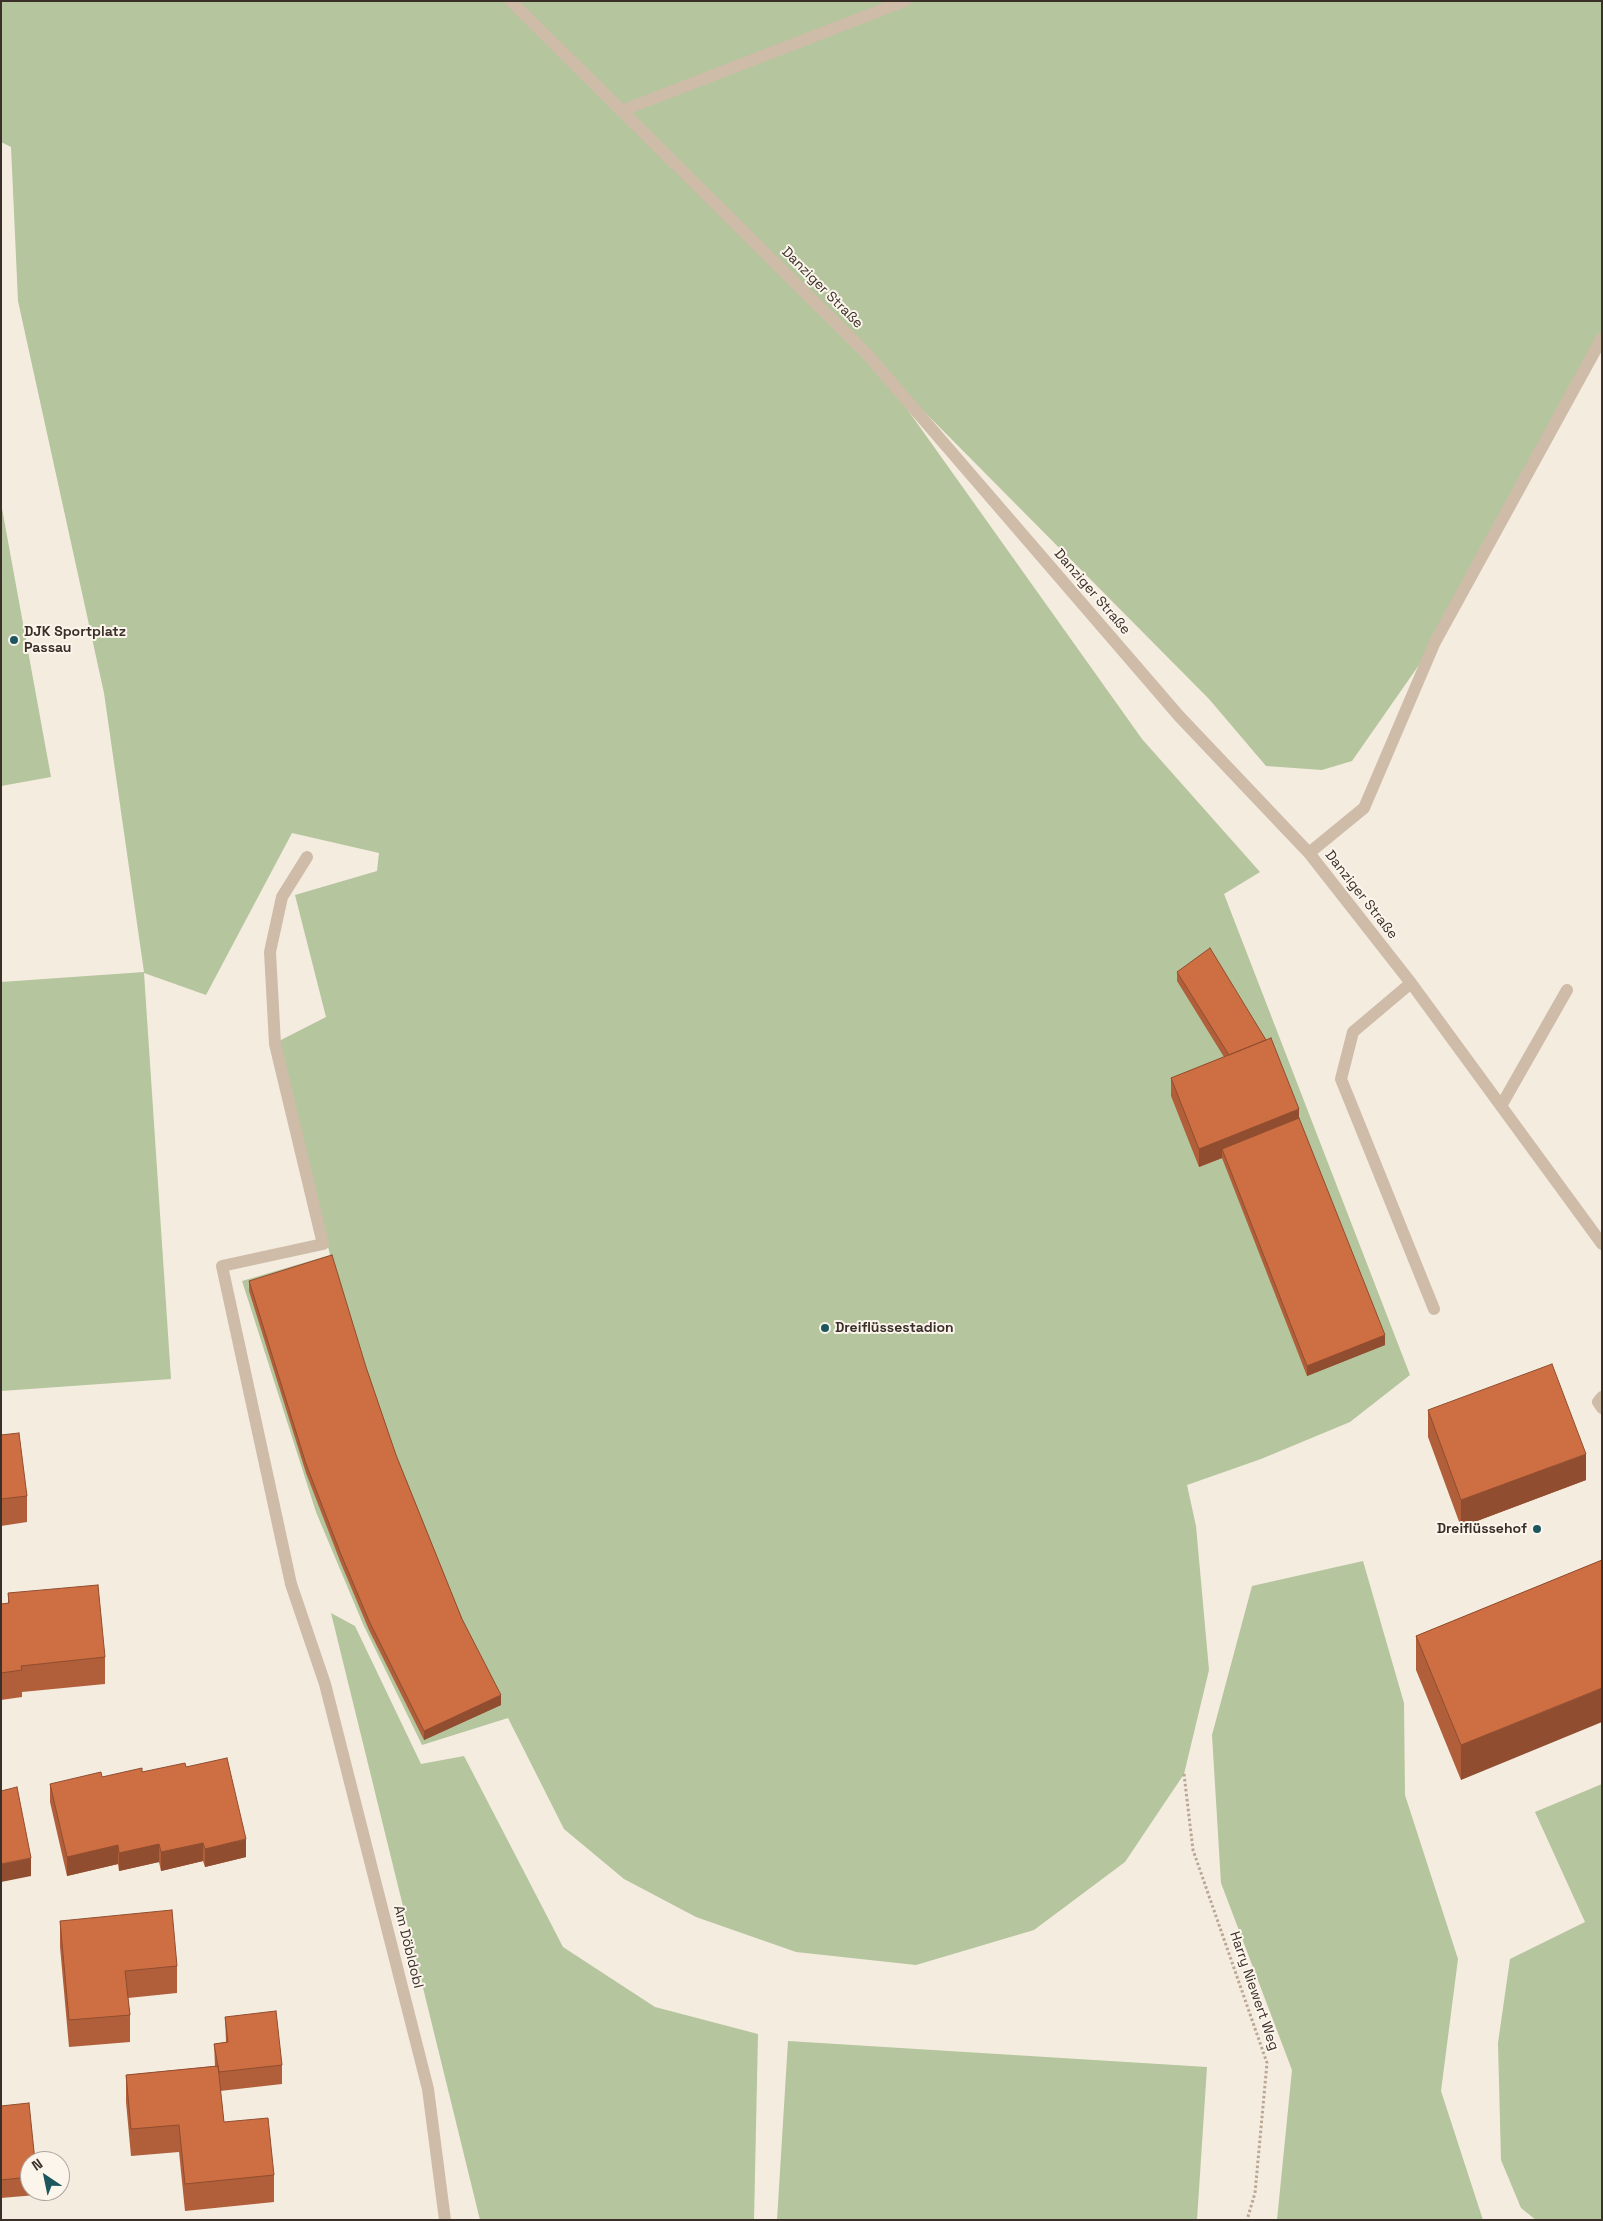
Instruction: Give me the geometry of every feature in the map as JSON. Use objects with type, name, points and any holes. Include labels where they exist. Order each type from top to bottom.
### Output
[{"type":"street","name":"Danziger Straße","points":[[511,1],[867,354],[1180,716],[1308,854],[1411,983],[1602,1244]]},
{"type":"street","points":[[621,111],[904,1]]},
{"type":"street","points":[[1308,854],[1364,808],[1435,642],[1602,338]]},
{"type":"street","name":"Am Döbldobl","points":[[307,856],[282,897],[270,952],[275,1044],[323,1244],[222,1266],[291,1584],[325,1684],[428,2089],[445,2220]]},
{"type":"street","points":[[1411,983],[1353,1032],[1342,1079],[1434,1309]]},
{"type":"street","points":[[1501,1106],[1567,990]]},
{"type":"street","points":[[1602,1397],[1598,1402],[1602,1408]]},
{"type":"path","name":"Harry Niewert Weg","points":[[1184,1774],[1193,1850],[1267,2062],[1255,2193],[1247,2220]]},
{"type":"green space","points":[[1,1],[1602,1],[1602,338],[1435,642],[1352,761],[1322,770],[1266,766],[1209,699],[870,357],[1142,739],[1260,872],[1224,894],[1410,1375],[1350,1422],[1261,1459],[1187,1485],[1196,1526],[1209,1670],[1184,1774],[1125,1862],[1034,1930],[916,1965],[796,1952],[696,1917],[624,1879],[564,1829],[508,1718],[422,1745],[363,1624],[316,1512],[242,1281],[330,1255],[279,1041],[326,1017],[295,895],[377,871],[379,853],[292,833],[206,995],[144,973],[171,1379],[1,1391],[1,982],[144,972],[104,693],[18,301],[11,147],[1,142]]},
{"type":"green space","name":"DJK Sportplatz Passau","points":[[1,503],[51,777],[1,786]]},
{"type":"green space","points":[[1363,1561],[1404,1703],[1405,1795],[1458,1959],[1441,2091],[1483,2220],[1277,2220],[1292,2070],[1221,1883],[1212,1735],[1252,1586]]},
{"type":"green space","points":[[331,1613],[355,1626],[421,1764],[464,1756],[563,1947],[655,2007],[758,2034],[754,2220],[480,2220]]},
{"type":"green space","points":[[1602,1784],[1602,2220],[1536,2220],[1521,2208],[1501,2160],[1498,2043],[1510,1959],[1585,1922],[1535,1812]]},
{"type":"green space","points":[[788,2041],[1207,2067],[1197,2220],[777,2220]]},
{"type":"building","points":[[1210,948],[1266,1040],[1229,1055],[1177,972]]},
{"type":"building","points":[[1271,1038],[1299,1109],[1199,1149],[1171,1078]]},
{"type":"building","points":[[1299,1118],[1385,1335],[1307,1366],[1222,1149]]},
{"type":"building","points":[[332,1255],[366,1367],[396,1455],[462,1619],[501,1695],[424,1731],[369,1621],[340,1552],[306,1464],[249,1281]]},
{"type":"building","points":[[1552,1364],[1586,1454],[1461,1500],[1428,1410]]},
{"type":"building","points":[[19,1433],[27,1496],[1,1499],[1,1435]]},
{"type":"building","points":[[1602,1560],[1602,1688],[1461,1745],[1416,1636]]},
{"type":"building","points":[[98,1585],[105,1657],[21,1666],[22,1670],[1,1673],[1,1604],[9,1603],[8,1593]]},
{"type":"building","points":[[227,1758],[246,1839],[205,1849],[203,1843],[161,1852],[159,1844],[119,1853],[118,1845],[67,1857],[50,1784],[101,1772],[102,1777],[142,1768],[142,1772],[185,1763],[186,1767]]},
{"type":"building","points":[[17,1787],[31,1858],[1,1864],[1,1791]]},
{"type":"building","points":[[172,1910],[177,1966],[125,1971],[130,2015],[69,2020],[60,1921]]},
{"type":"building","points":[[276,2011],[282,2065],[219,2072],[214,2044],[228,2042],[225,2017]]},
{"type":"building","points":[[218,2066],[224,2122],[268,2118],[274,2175],[185,2184],[179,2125],[131,2129],[126,2075]]},
{"type":"building","points":[[29,2103],[34,2151],[20,2151],[20,2178],[1,2180],[1,2106]]},
{"type":"place","name":"DJK Sportplatz Passau","points":[[14,640]]},
{"type":"place","name":"Dreiflüssestadion","points":[[825,1328]]},
{"type":"place","name":"Dreiflüssehof","points":[[1537,1529]]}]
